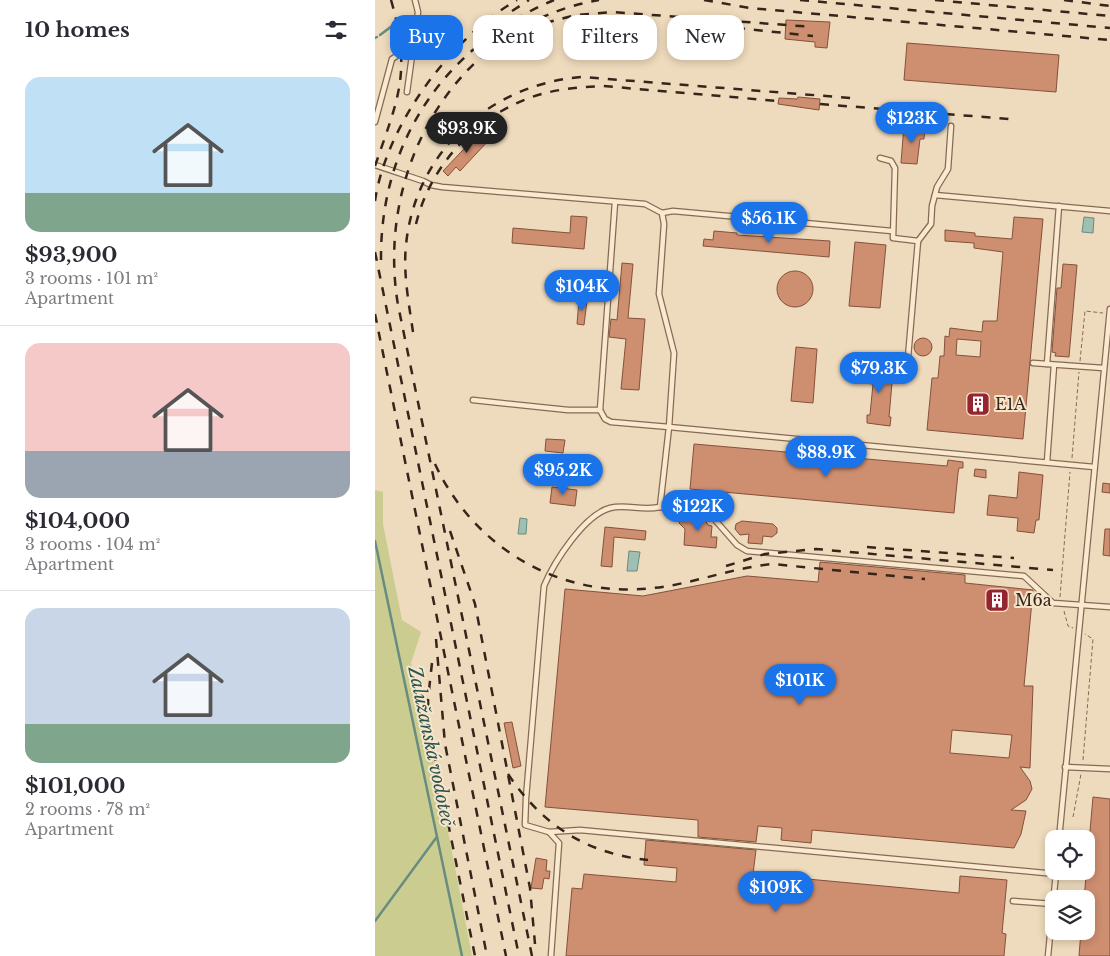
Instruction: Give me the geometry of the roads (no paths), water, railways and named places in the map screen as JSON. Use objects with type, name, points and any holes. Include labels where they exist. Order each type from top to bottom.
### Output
[{"type":"lane","points":[[415,0],[418,15]]},
{"type":"lane","points":[[375,122],[392,60]]},
{"type":"lane","points":[[407,92],[412,60]]},
{"type":"lane","points":[[907,369],[918,241],[931,224],[935,194],[948,169],[951,126]]},
{"type":"lane","points":[[880,158],[891,161],[895,168],[893,238],[918,241]]},
{"type":"lane","points":[[375,165],[423,180],[431,185],[645,204],[662,213],[673,211],[892,231]]},
{"type":"lane","points":[[935,194],[1110,211]]},
{"type":"lane","points":[[615,202],[600,410],[605,419],[611,422],[1094,467]]},
{"type":"lane","points":[[1047,364],[1059,206]]},
{"type":"lane","points":[[660,507],[669,427],[674,353],[659,294],[664,224],[662,213]]},
{"type":"lane","points":[[1060,830],[1109,312]]},
{"type":"lane","points":[[1033,363],[1103,368]]},
{"type":"lane","points":[[1047,462],[1054,365]]},
{"type":"lane","points":[[473,400],[567,410],[600,410]]},
{"type":"lane","points":[[1045,871],[580,830],[549,832],[525,825],[525,798],[544,586],[549,574],[580,530],[599,513],[610,508],[625,506],[652,509],[660,507],[708,512],[737,545],[747,551],[1024,576],[1053,603],[1110,607]]},
{"type":"lane","points":[[1065,767],[1110,769]]},
{"type":"lane","points":[[549,832],[559,843],[551,956]]},
{"type":"lane","points":[[1013,901],[1045,903]]},
{"type":"lane","points":[[1048,956],[1050,940]]},
{"type":"waterway","name":"Zalužanská vodoteč","points":[[380,35],[390,28]]},
{"type":"waterway","name":"Zalužanská vodoteč","points":[[375,541],[462,956]]},
{"type":"waterway","points":[[375,921],[436,838]]},
{"type":"railway","points":[[375,166],[396,103],[401,66],[401,47],[391,0]]},
{"type":"railway","points":[[375,201],[382,172],[393,143],[407,114],[425,86],[446,60],[469,37],[492,16],[517,0]]},
{"type":"railway","points":[[512,11],[529,0]]},
{"type":"railway","points":[[381,260],[384,217],[392,176],[407,138],[426,103],[451,71],[481,43],[515,19],[554,0]]},
{"type":"railway","points":[[532,956],[398,305],[394,254],[400,203],[414,155],[436,110],[466,71],[504,39],[548,15],[599,0]]},
{"type":"railway","points":[[704,0],[750,8],[1110,40]]},
{"type":"railway","points":[[800,0],[1110,28]]},
{"type":"railway","points":[[935,0],[1110,16]]},
{"type":"railway","points":[[1064,0],[1110,6]]},
{"type":"railway","points":[[553,21],[576,15],[613,12],[813,27]]},
{"type":"railway","points":[[744,29],[813,36]]},
{"type":"railway","points":[[413,332],[408,300],[405,256],[412,211],[424,180],[441,153],[463,129],[488,109],[517,93],[548,82],[582,77],[851,98]]},
{"type":"railway","points":[[416,224],[432,182],[458,146],[492,117],[532,97],[567,89],[603,86],[778,101]]},
{"type":"railway","points":[[820,104],[1009,119]]},
{"type":"railway","points":[[375,252],[519,956]]},
{"type":"railway","points":[[375,314],[506,956]]},
{"type":"railway","points":[[435,464],[452,494],[472,520],[497,543],[524,562],[553,576],[585,585],[619,589],[653,588],[772,564],[925,579]]},
{"type":"railway","points":[[450,531],[475,604],[530,888],[535,944]]},
{"type":"railway","points":[[867,547],[1014,558]]},
{"type":"railway","points":[[726,566],[765,554],[816,549],[1053,570]]},
{"type":"railway","points":[[436,639],[445,744],[487,956]]},
{"type":"railway","points":[[432,663],[428,699],[429,729],[475,956]]},
{"type":"railway","points":[[508,774],[536,808],[568,834],[586,844],[605,851],[626,857],[648,860]]},
{"type":"place","name":"E1A","points":[[978,404]]},
{"type":"place","name":"M6a","points":[[997,600]]}]
